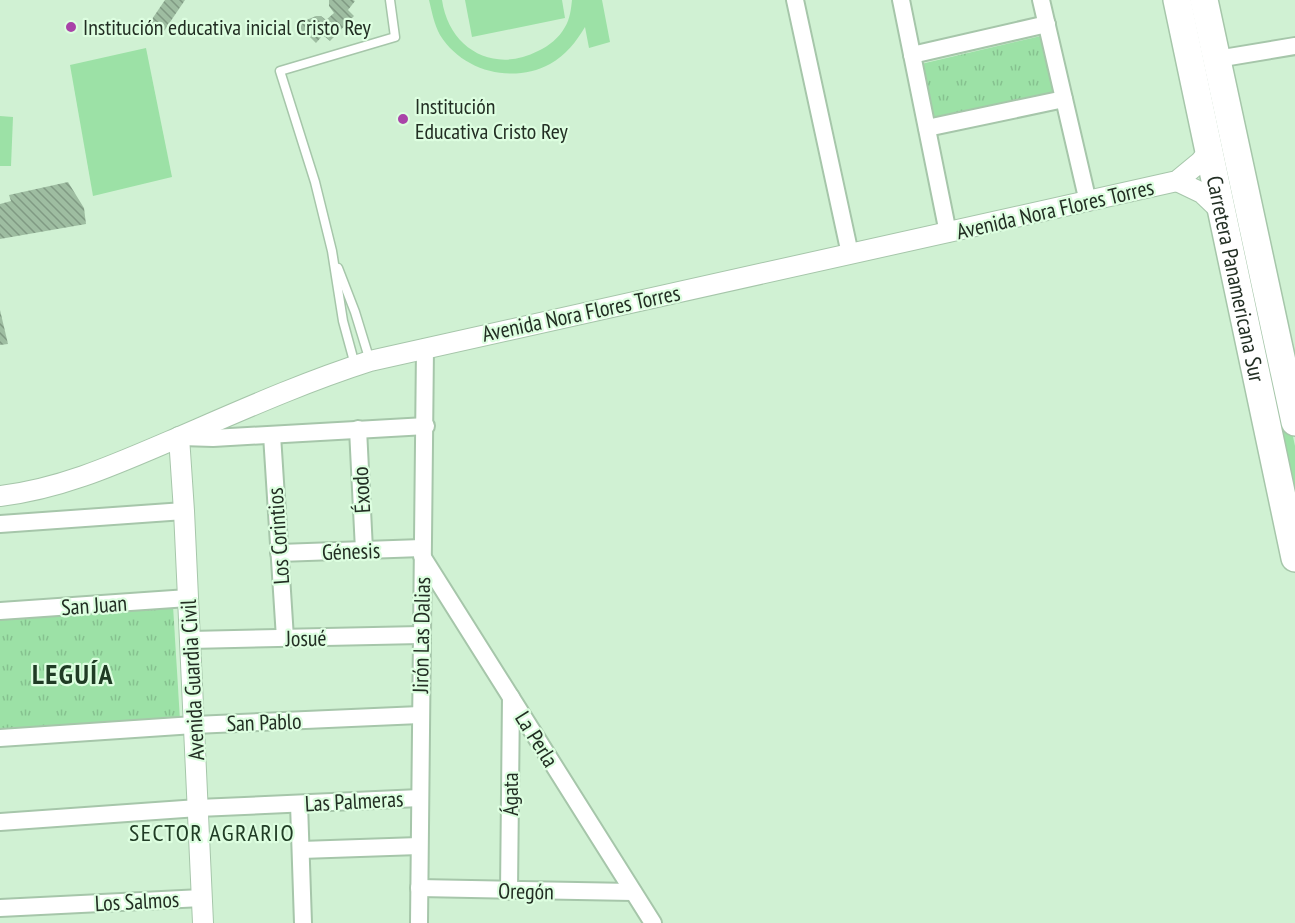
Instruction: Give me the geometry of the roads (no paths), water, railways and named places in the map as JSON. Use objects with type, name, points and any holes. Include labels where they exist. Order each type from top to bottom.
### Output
[{"type":"highway","name":"Carretera Panamericana Sur","points":[[1177,0],[1295,558]]},
{"type":"highway","name":"Carretera Panamericana Sur","points":[[1204,0],[1295,422]]},
{"type":"highway","points":[[1234,267],[1260,262]]},
{"type":"street","points":[[795,0],[850,254]]},
{"type":"street","points":[[901,0],[948,233]]},
{"type":"street","points":[[1041,0],[1088,202]]},
{"type":"street","points":[[912,55],[1047,24]]},
{"type":"street","points":[[1217,59],[1295,46]]},
{"type":"street","points":[[927,128],[1064,99]]},
{"type":"street","name":"Avenida Nora Flores Torres","points":[[0,496],[62,484],[103,470],[317,380],[362,364],[425,348],[1177,181],[1200,162],[1209,151]]},
{"type":"street","name":"Avenida Nora Flores Torres","points":[[1177,181],[1202,193],[1222,213]]},
{"type":"street","name":"Jirón Las Dalias","points":[[419,923],[422,552],[426,426],[425,348]]},
{"type":"street","points":[[179,437],[213,438],[426,426]]},
{"type":"street","name":"Éxodo","points":[[358,429],[364,550]]},
{"type":"street","name":"Los Corintios","points":[[272,435],[285,638]]},
{"type":"street","name":"Avenida Guardia Civil","points":[[179,437],[203,923]]},
{"type":"street","points":[[0,524],[184,511]]},
{"type":"street","name":"Génesis","points":[[279,553],[364,550],[422,552]]},
{"type":"street","name":"La Perla","points":[[422,552],[653,923]]},
{"type":"street","name":"San Juan","points":[[0,611],[188,598]]},
{"type":"street","name":"Josué","points":[[190,640],[421,635]]},
{"type":"street","name":"Ágata","points":[[509,891],[511,697]]},
{"type":"street","name":"San Pablo","points":[[0,738],[194,725],[420,715]]},
{"type":"street","name":"Las Palmeras","points":[[0,822],[198,808],[420,798]]},
{"type":"street","points":[[299,804],[303,923]]},
{"type":"street","points":[[301,850],[419,846]]},
{"type":"street","name":"Oregón","points":[[419,888],[633,892]]},
{"type":"street","name":"Los Salmos","points":[[0,908],[202,898]]},
{"type":"lane","points":[[362,364],[343,321],[332,251],[315,182],[280,71],[395,37],[390,0]]},
{"type":"lane","points":[[332,251],[355,312],[362,364]]},
{"type":"place","name":"Institución educativa inicial Cristo Rey","points":[[71,27]]},
{"type":"place","name":"Institución Educativa Cristo Rey","points":[[403,119]]},
{"type":"district","name":"LEGUÍA","points":[[73,674]]},
{"type":"district","name":"SECTOR AGRARIO","points":[[212,833]]}]
